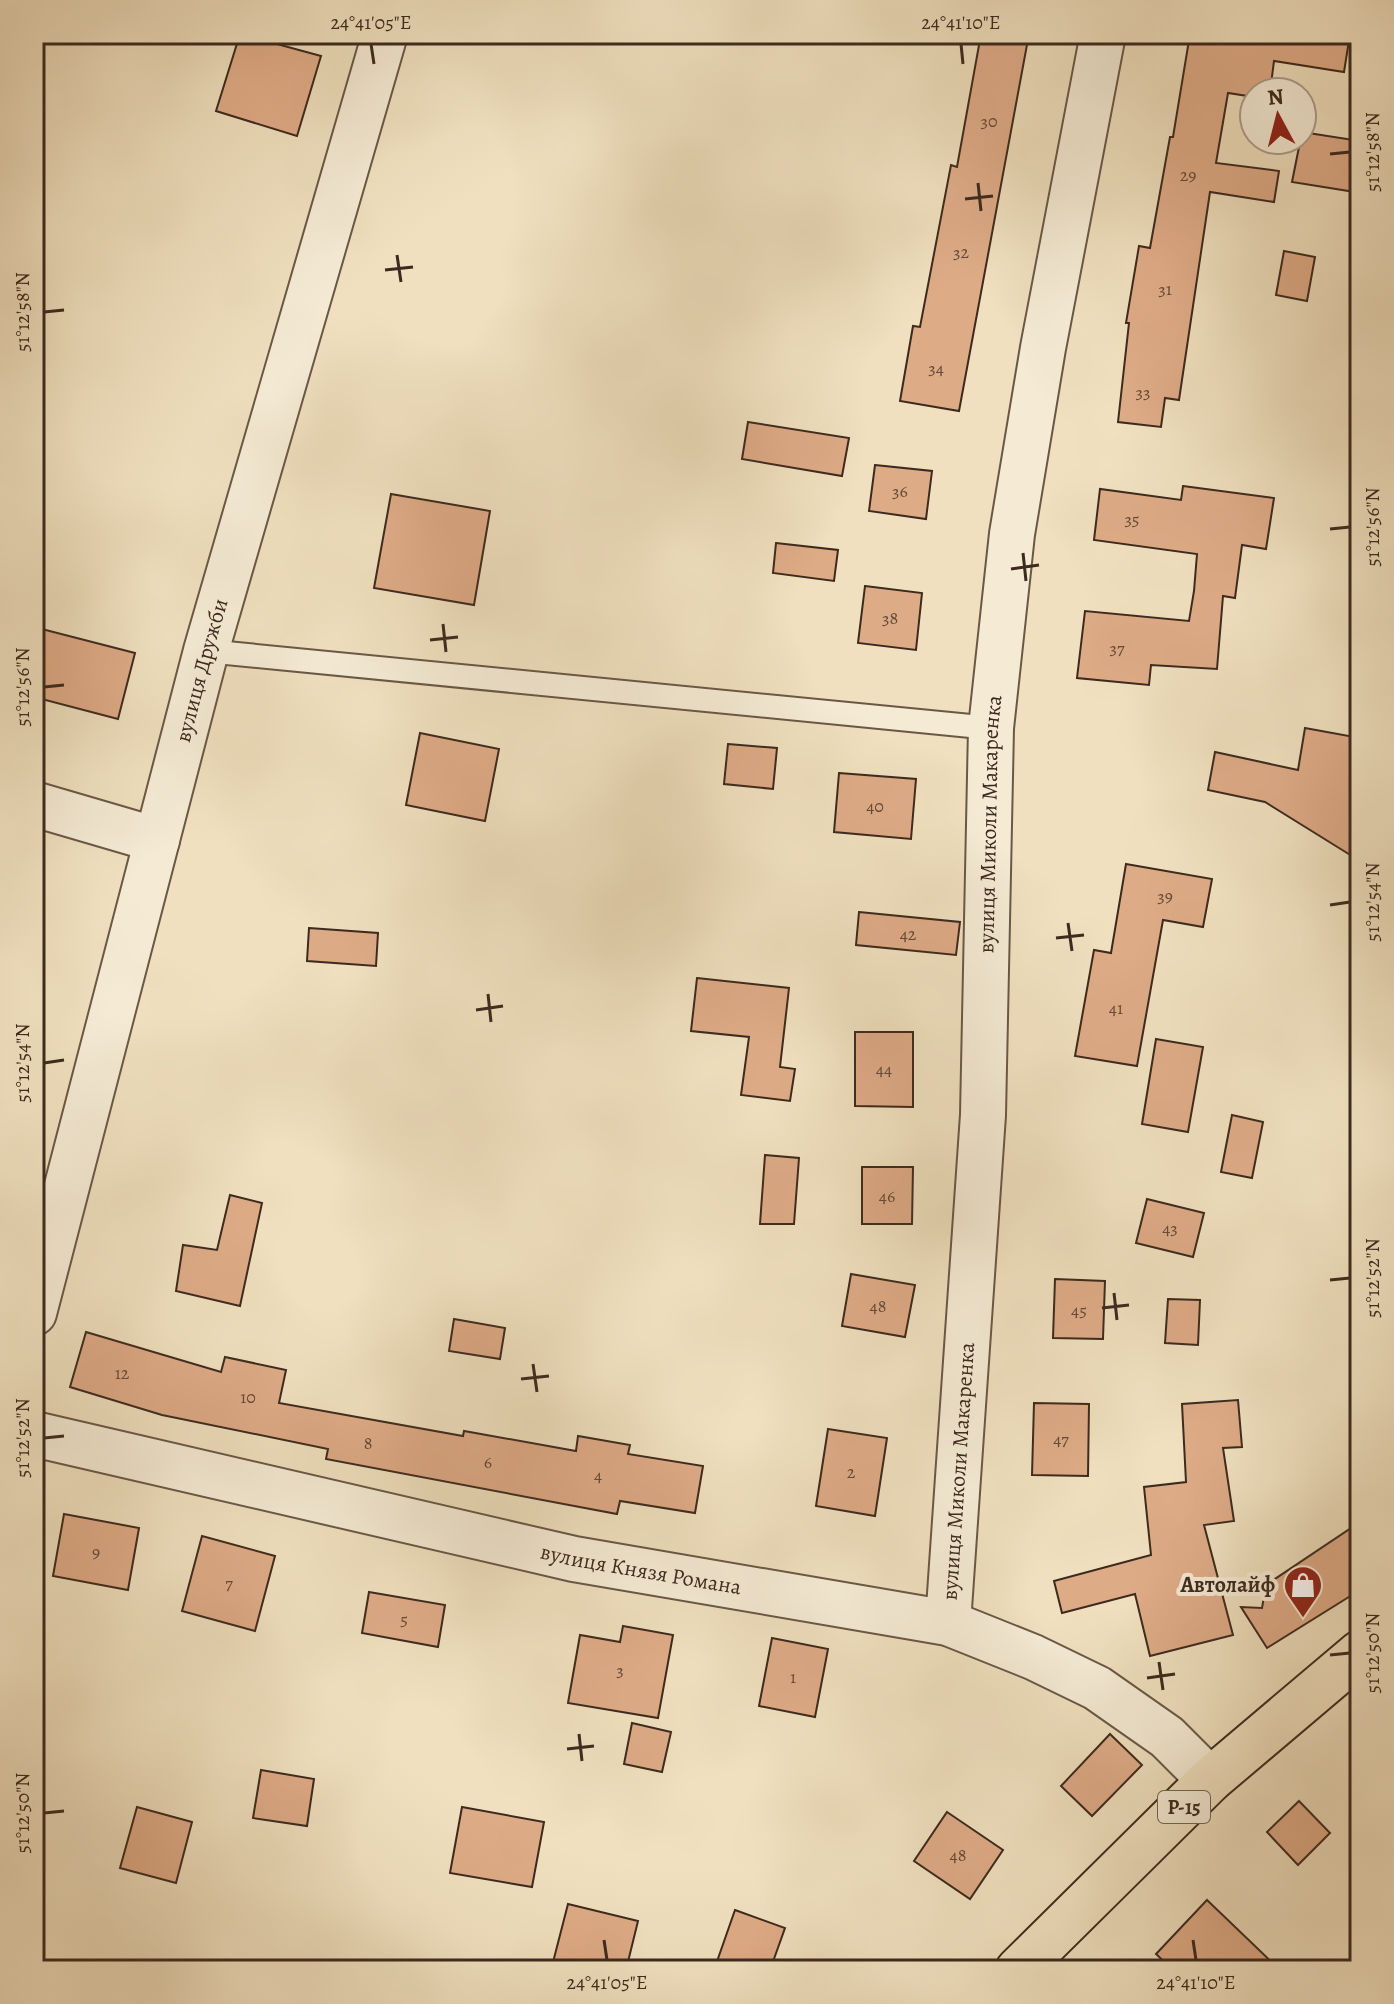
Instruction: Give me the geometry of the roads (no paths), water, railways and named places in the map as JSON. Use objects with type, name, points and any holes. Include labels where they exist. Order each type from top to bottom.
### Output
[{"type":"main road","name":"Р-15","points":[[1018,1970],[1210,1780],[1360,1653]]},
{"type":"street","name":"вулиця Дружби","points":[[34,1313],[206,651],[385,34]]},
{"type":"street","name":"вулиця Миколи Макаренка","points":[[948,1623],[983,1115],[991,728],[1017,503],[1103,34]]},
{"type":"street","points":[[34,804],[157,840]]},
{"type":"street","name":"вулиця Князя Романа","points":[[34,1434],[574,1559],[948,1623],[1033,1657],[1097,1688],[1167,1737],[1210,1780]]},
{"type":"lane","points":[[206,651],[991,728]]},
{"type":"place","name":"Автолайф","points":[[1303,1619]]}]
